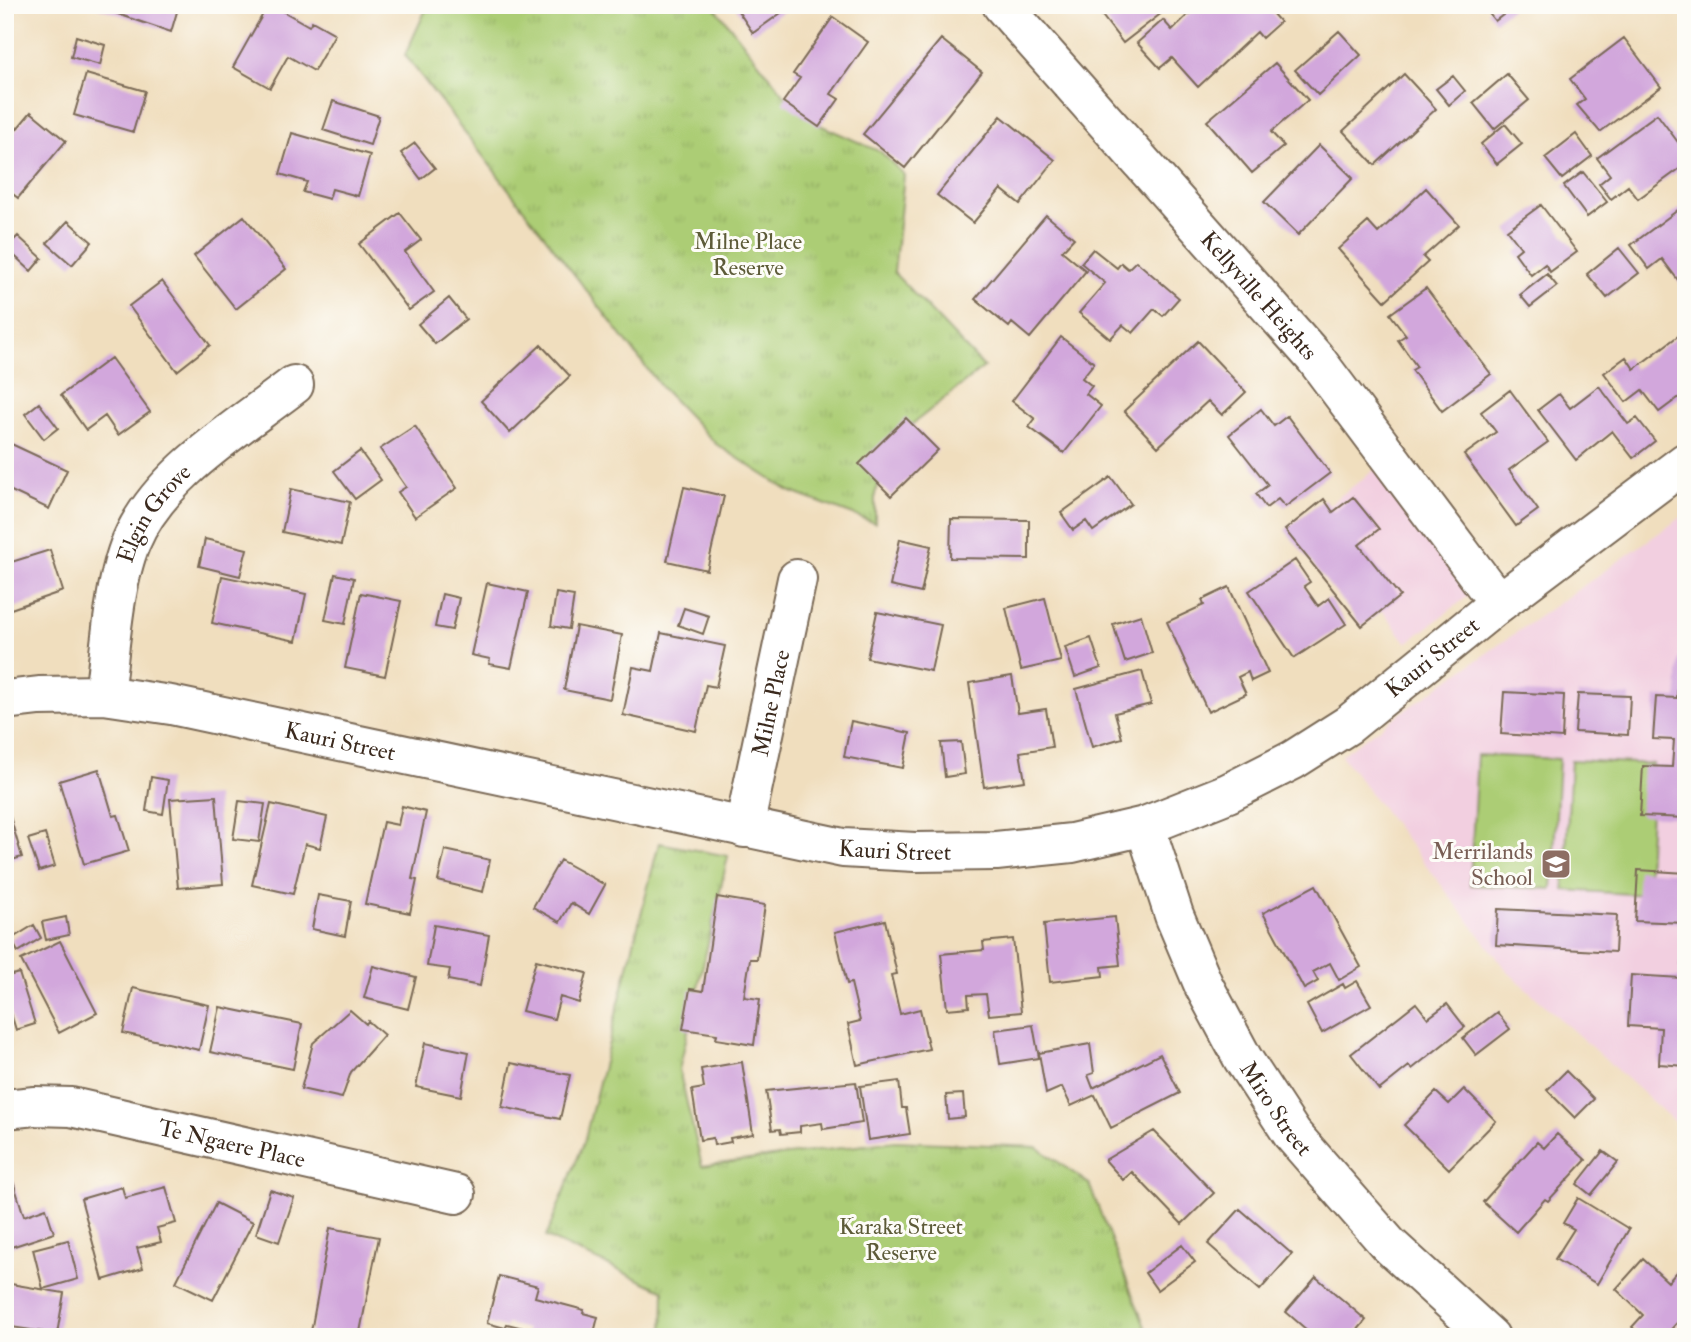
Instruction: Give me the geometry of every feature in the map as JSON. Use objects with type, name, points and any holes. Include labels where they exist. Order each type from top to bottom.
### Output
[{"type":"street","name":"Kellyville Heights","points":[[1002,5],[1315,358],[1500,602]]},
{"type":"street","name":"Elgin Grove","points":[[104,695],[118,592],[130,545],[146,511],[176,477],[294,385]]},
{"type":"street","name":"Kauri Street","points":[[5,700],[39,696],[104,695],[171,705],[843,848],[915,852],[996,851],[1072,843],[1145,826],[1228,793],[1293,760],[1348,725],[1500,602],[1686,462]]},
{"type":"street","name":"Milne Place","points":[[744,828],[797,579]]},
{"type":"street","name":"Miro Street","points":[[1145,826],[1174,915],[1204,986],[1243,1059],[1292,1134],[1388,1245],[1490,1337]]},
{"type":"street","name":"Te Ngaere Place","points":[[5,1109],[71,1107],[456,1194]]},
{"type":"shaded area","points":[[1393,456],[1488,581],[1407,643],[1311,518]]},
{"type":"shaded area","name":"Merrilands School","points":[[1686,514],[1686,1132],[1509,973],[1341,755]]},
{"type":"green space","name":"Milne Place Reserve","points":[[428,5],[713,5],[795,108],[822,126],[881,152],[904,175],[894,273],[984,367],[895,438],[875,494],[875,523],[789,491],[716,444],[662,388],[405,55]]},
{"type":"green space","points":[[1477,755],[1559,759],[1552,889],[1470,885]]},
{"type":"green space","points":[[1571,760],[1653,764],[1647,895],[1564,890]]},
{"type":"green space","name":"Karaka Street Reserve","points":[[659,843],[728,856],[679,1070],[702,1166],[895,1141],[1037,1147],[1089,1184],[1149,1337],[663,1337],[664,1291],[546,1237],[584,1142]]},
{"type":"building","points":[[91,5],[179,5],[171,32]]},
{"type":"building","points":[[268,5],[309,26],[312,21],[335,34],[314,71],[288,56],[270,88],[233,67]]},
{"type":"building","points":[[734,5],[792,5],[753,33]]},
{"type":"building","points":[[1094,5],[1172,5],[1123,43]]},
{"type":"building","points":[[1198,5],[1265,5],[1280,22],[1262,38],[1257,32],[1198,87],[1172,58],[1160,68],[1137,43],[1163,20],[1172,30]]},
{"type":"building","points":[[1495,5],[1516,5],[1495,21],[1487,11]]},
{"type":"building","points":[[833,17],[868,42],[831,94],[839,99],[819,127],[783,102],[800,78],[793,74]]},
{"type":"building","points":[[1339,31],[1361,55],[1318,95],[1295,70]]},
{"type":"building","points":[[76,36],[105,45],[100,65],[71,57]]},
{"type":"building","points":[[1624,38],[1661,87],[1600,132],[1577,105],[1585,99],[1570,79]]},
{"type":"building","points":[[941,39],[982,72],[905,168],[863,134]]},
{"type":"building","points":[[1275,63],[1308,100],[1271,132],[1284,146],[1252,173],[1207,121]]},
{"type":"building","points":[[86,74],[145,91],[133,132],[74,115]]},
{"type":"building","points":[[1404,74],[1436,109],[1375,165],[1343,131]]},
{"type":"building","points":[[1507,74],[1529,100],[1494,129],[1473,103]]},
{"type":"building","points":[[1453,76],[1465,91],[1449,105],[1436,89]]},
{"type":"building","points":[[333,101],[379,116],[370,145],[323,130]]},
{"type":"building","points":[[31,112],[66,141],[18,198],[5,188],[5,143]]},
{"type":"building","points":[[1657,114],[1686,153],[1686,164],[1638,199],[1628,186],[1611,199],[1599,184],[1610,175],[1597,158]]},
{"type":"building","points":[[1001,116],[1055,160],[1020,204],[1001,189],[973,223],[937,195]]},
{"type":"building","points":[[1505,124],[1522,144],[1497,164],[1481,144]]},
{"type":"building","points":[[292,133],[370,155],[358,196],[332,189],[329,199],[303,192],[307,182],[280,174]]},
{"type":"building","points":[[1576,134],[1592,156],[1562,179],[1545,158]]},
{"type":"building","points":[[415,143],[435,168],[421,179],[401,153]]},
{"type":"building","points":[[1319,145],[1353,178],[1298,235],[1264,202]]},
{"type":"building","points":[[1583,172],[1607,202],[1587,217],[1564,186]]},
{"type":"building","points":[[1426,188],[1459,225],[1423,257],[1428,262],[1385,301],[1338,249],[1368,222],[1378,233]]},
{"type":"building","points":[[1686,204],[1684,288],[1662,259],[1649,269],[1631,245]]},
{"type":"building","points":[[1541,205],[1577,252],[1550,272],[1545,264],[1531,275],[1515,253],[1521,248],[1507,230]]},
{"type":"building","points":[[400,213],[421,240],[405,252],[434,292],[409,310],[359,244]]},
{"type":"building","points":[[1046,215],[1074,238],[1062,251],[1086,271],[1030,338],[1012,323],[1009,327],[975,299]]},
{"type":"building","points":[[244,216],[286,269],[236,309],[194,256]]},
{"type":"building","points":[[68,221],[92,242],[72,265],[47,243]]},
{"type":"building","points":[[18,236],[42,258],[31,271],[6,248]]},
{"type":"building","points":[[1619,248],[1639,273],[1607,298],[1587,274]]},
{"type":"building","points":[[1093,249],[1117,268],[1121,263],[1128,269],[1136,261],[1179,298],[1163,316],[1154,309],[1133,333],[1123,325],[1110,339],[1079,313],[1105,283],[1081,263]]},
{"type":"building","points":[[1547,274],[1557,286],[1530,307],[1520,295]]},
{"type":"building","points":[[162,281],[210,345],[177,371],[129,306]]},
{"type":"building","points":[[1426,288],[1491,374],[1442,411],[1412,370],[1417,367],[1398,340],[1406,335],[1390,314]]},
{"type":"building","points":[[449,298],[466,319],[435,344],[418,324]]},
{"type":"building","points":[[1686,330],[1686,392],[1659,412],[1642,390],[1626,402],[1604,373],[1626,357],[1634,369]]},
{"type":"building","points":[[1061,337],[1094,363],[1082,378],[1092,386],[1086,394],[1101,406],[1064,453],[1029,427],[1035,419],[1012,401]]},
{"type":"building","points":[[1198,341],[1246,392],[1222,415],[1208,401],[1158,447],[1124,411]]},
{"type":"building","points":[[541,345],[570,376],[510,433],[481,401]]},
{"type":"building","points":[[111,358],[150,412],[118,435],[105,416],[86,430],[61,395]]},
{"type":"building","points":[[1599,386],[1628,424],[1637,418],[1655,441],[1633,458],[1612,431],[1576,460],[1538,410],[1559,394],[1570,408]]},
{"type":"building","points":[[1510,390],[1548,442],[1509,470],[1538,510],[1516,526],[1464,455],[1496,432],[1481,412]]},
{"type":"building","points":[[39,403],[58,428],[44,439],[25,414]]},
{"type":"building","points":[[1261,409],[1274,426],[1287,416],[1330,473],[1285,507],[1278,499],[1266,508],[1256,494],[1268,485],[1229,435]]},
{"type":"building","points":[[906,418],[938,450],[891,496],[859,464]]},
{"type":"building","points":[[415,426],[457,488],[415,517],[398,492],[406,487],[380,449]]},
{"type":"building","points":[[5,441],[67,470],[49,509],[5,488]]},
{"type":"building","points":[[360,451],[381,480],[355,499],[334,471]]},
{"type":"building","points":[[1111,477],[1131,504],[1093,531],[1086,521],[1073,530],[1061,513]]},
{"type":"building","points":[[684,487],[724,496],[707,570],[667,561]]},
{"type":"building","points":[[291,489],[350,502],[341,545],[282,532]]},
{"type":"building","points":[[1353,497],[1379,529],[1359,545],[1400,596],[1362,626],[1285,530],[1324,499],[1333,512]]},
{"type":"building","points":[[951,519],[1029,520],[1029,559],[950,558]]},
{"type":"building","points":[[205,539],[247,549],[240,576],[199,566]]},
{"type":"building","points":[[900,539],[931,546],[921,593],[890,586]]},
{"type":"building","points":[[50,550],[63,591],[5,611],[5,564]]},
{"type":"building","points":[[1295,560],[1310,582],[1304,586],[1318,606],[1329,598],[1346,624],[1294,658],[1249,591]]},
{"type":"building","points":[[335,574],[354,578],[345,624],[325,620]]},
{"type":"building","points":[[222,576],[306,594],[296,641],[212,623]]},
{"type":"building","points":[[487,583],[528,592],[511,668],[489,664],[490,659],[471,655]]},
{"type":"building","points":[[1229,587],[1268,673],[1251,681],[1248,672],[1238,677],[1246,694],[1208,712],[1167,622],[1204,605],[1202,600]]},
{"type":"building","points":[[361,593],[401,601],[385,676],[345,668]]},
{"type":"building","points":[[556,593],[574,596],[569,629],[551,626]]},
{"type":"building","points":[[442,594],[459,598],[452,630],[435,627]]},
{"type":"building","points":[[1045,598],[1061,661],[1021,670],[1006,608]]},
{"type":"building","points":[[684,608],[709,616],[703,634],[678,625]]},
{"type":"building","points":[[877,612],[941,625],[931,671],[867,658]]},
{"type":"building","points":[[1141,615],[1152,653],[1125,662],[1113,624]]},
{"type":"building","points":[[576,626],[622,635],[610,699],[564,690]]},
{"type":"building","points":[[661,633],[725,646],[716,687],[706,685],[696,731],[623,715],[633,667],[653,671]]},
{"type":"building","points":[[1091,638],[1101,668],[1075,677],[1065,647]]},
{"type":"building","points":[[1679,658],[1686,658],[1686,818],[1640,816],[1643,766],[1672,767],[1674,740],[1653,739],[1656,697],[1677,698]]},
{"type":"building","points":[[1142,671],[1151,704],[1115,713],[1122,738],[1092,747],[1076,689]]},
{"type":"building","points":[[1012,676],[1018,713],[1046,709],[1052,747],[1020,752],[1025,781],[984,787],[969,683]]},
{"type":"building","points":[[1504,692],[1564,695],[1562,738],[1501,734]]},
{"type":"building","points":[[1578,694],[1630,696],[1628,735],[1575,732]]},
{"type":"building","points":[[851,721],[910,733],[903,768],[844,757]]},
{"type":"building","points":[[961,742],[965,774],[945,777],[941,743]]},
{"type":"building","points":[[99,769],[113,816],[118,815],[129,851],[84,864],[59,781]]},
{"type":"building","points":[[151,777],[168,780],[163,814],[146,811]]},
{"type":"building","points":[[216,796],[223,884],[178,888],[170,799]]},
{"type":"building","points":[[239,801],[265,804],[259,842],[233,839]]},
{"type":"building","points":[[271,804],[327,817],[320,848],[305,844],[293,894],[252,885]]},
{"type":"building","points":[[402,806],[426,812],[412,879],[417,880],[410,913],[365,904],[383,822],[398,825]]},
{"type":"building","points":[[9,813],[22,857],[5,862],[5,815]]},
{"type":"building","points":[[45,834],[55,866],[39,871],[28,839]]},
{"type":"building","points":[[445,850],[490,860],[483,892],[438,881]]},
{"type":"building","points":[[560,860],[605,885],[589,914],[571,903],[560,922],[533,907]]},
{"type":"building","points":[[1638,870],[1686,873],[1686,923],[1635,921]]},
{"type":"building","points":[[1316,885],[1361,967],[1339,980],[1330,963],[1313,972],[1318,981],[1304,989],[1263,913]]},
{"type":"building","points":[[318,895],[351,901],[345,936],[312,929]]},
{"type":"building","points":[[717,897],[765,905],[757,959],[750,959],[744,997],[760,999],[754,1045],[716,1039],[717,1034],[683,1029],[690,989],[703,991]]},
{"type":"building","points":[[1498,909],[1617,915],[1615,952],[1496,945]]},
{"type":"building","points":[[66,917],[69,935],[46,940],[42,922]]},
{"type":"building","points":[[1115,917],[1120,965],[1102,967],[1103,976],[1050,982],[1044,924]]},
{"type":"building","points":[[885,920],[897,974],[891,975],[900,1014],[920,1009],[929,1049],[857,1065],[848,1024],[860,1021],[851,983],[847,984],[835,932]]},
{"type":"building","points":[[34,925],[41,938],[18,952],[11,939]]},
{"type":"building","points":[[434,925],[489,935],[480,986],[448,980],[450,969],[427,966]]},
{"type":"building","points":[[1684,929],[1686,1066],[1659,1064],[1661,1028],[1628,1026],[1631,975],[1681,978]]},
{"type":"building","points":[[1013,939],[1021,1012],[989,1015],[986,994],[968,995],[969,1007],[947,1009],[941,954],[984,950],[983,942]]},
{"type":"building","points":[[60,941],[97,1013],[59,1033],[21,960]]},
{"type":"building","points":[[536,960],[587,973],[579,1003],[560,997],[554,1019],[522,1011]]},
{"type":"building","points":[[373,966],[416,977],[408,1009],[364,998]]},
{"type":"building","points":[[19,973],[35,1024],[16,1030],[10,1010],[5,1011],[5,977]]},
{"type":"building","points":[[1357,981],[1371,1005],[1322,1033],[1307,1005],[1343,984],[1345,988]]},
{"type":"building","points":[[133,988],[209,1005],[199,1050],[123,1033]]},
{"type":"building","points":[[1416,1003],[1428,1018],[1447,1004],[1465,1027],[1412,1069],[1409,1066],[1379,1090],[1351,1054]]},
{"type":"building","points":[[220,1007],[302,1024],[293,1069],[210,1052]]},
{"type":"building","points":[[350,1010],[384,1035],[351,1072],[342,1098],[301,1089],[313,1043]]},
{"type":"building","points":[[1497,1012],[1510,1029],[1476,1055],[1463,1038]]},
{"type":"building","points":[[1033,1025],[1039,1058],[1000,1064],[995,1030]]},
{"type":"building","points":[[425,1043],[469,1052],[461,1096],[416,1087]]},
{"type":"building","points":[[1090,1044],[1094,1073],[1088,1075],[1093,1088],[1160,1054],[1180,1093],[1111,1128],[1095,1095],[1071,1106],[1062,1087],[1046,1094],[1039,1053]]},
{"type":"building","points":[[742,1062],[753,1134],[730,1138],[731,1142],[714,1145],[713,1138],[700,1140],[692,1090],[704,1088],[701,1069]]},
{"type":"building","points":[[511,1063],[570,1075],[560,1119],[502,1107]]},
{"type":"building","points":[[1566,1071],[1594,1099],[1575,1118],[1547,1090]]},
{"type":"building","points":[[899,1081],[902,1108],[906,1108],[910,1134],[868,1140],[860,1086]]},
{"type":"building","points":[[856,1082],[862,1123],[823,1129],[822,1123],[800,1126],[800,1132],[781,1134],[780,1129],[772,1130],[766,1091]]},
{"type":"building","points":[[1464,1089],[1496,1121],[1449,1169],[1404,1125],[1436,1092],[1449,1104]]},
{"type":"building","points":[[963,1094],[965,1117],[948,1119],[946,1095]]},
{"type":"building","points":[[1154,1131],[1214,1193],[1182,1224],[1132,1172],[1123,1180],[1105,1160]]},
{"type":"building","points":[[1557,1134],[1586,1160],[1548,1201],[1545,1199],[1516,1232],[1483,1202],[1537,1142],[1544,1148]]},
{"type":"building","points":[[1603,1151],[1618,1162],[1591,1195],[1577,1184]]},
{"type":"building","points":[[6,1159],[24,1216],[46,1208],[54,1233],[5,1249]]},
{"type":"building","points":[[122,1187],[125,1198],[166,1187],[176,1223],[157,1228],[161,1242],[137,1248],[143,1268],[103,1280],[81,1199]]},
{"type":"building","points":[[270,1190],[294,1198],[279,1242],[256,1234]]},
{"type":"building","points":[[1578,1198],[1629,1229],[1597,1284],[1555,1259],[1574,1229],[1563,1223]]},
{"type":"building","points":[[216,1203],[253,1222],[213,1300],[176,1282]]},
{"type":"building","points":[[1240,1209],[1292,1254],[1260,1290],[1208,1244]]},
{"type":"building","points":[[330,1228],[379,1237],[359,1337],[310,1337]]},
{"type":"building","points":[[68,1240],[78,1279],[43,1289],[33,1249]]},
{"type":"building","points":[[1182,1245],[1195,1262],[1157,1290],[1145,1273]]},
{"type":"building","points":[[1643,1259],[1668,1282],[1677,1272],[1686,1281],[1686,1313],[1664,1337],[1642,1337],[1632,1327],[1643,1315],[1616,1289]]},
{"type":"building","points":[[499,1276],[538,1286],[535,1297],[584,1310],[583,1313],[598,1317],[593,1337],[525,1337],[527,1329],[507,1324],[505,1328],[487,1323]]},
{"type":"building","points":[[1316,1277],[1366,1320],[1352,1337],[1315,1337],[1286,1312]]},
{"type":"building","points":[[5,1283],[64,1293],[57,1334],[5,1326]]},
{"type":"place","name":"Merrilands School","points":[[1556,864]]}]
